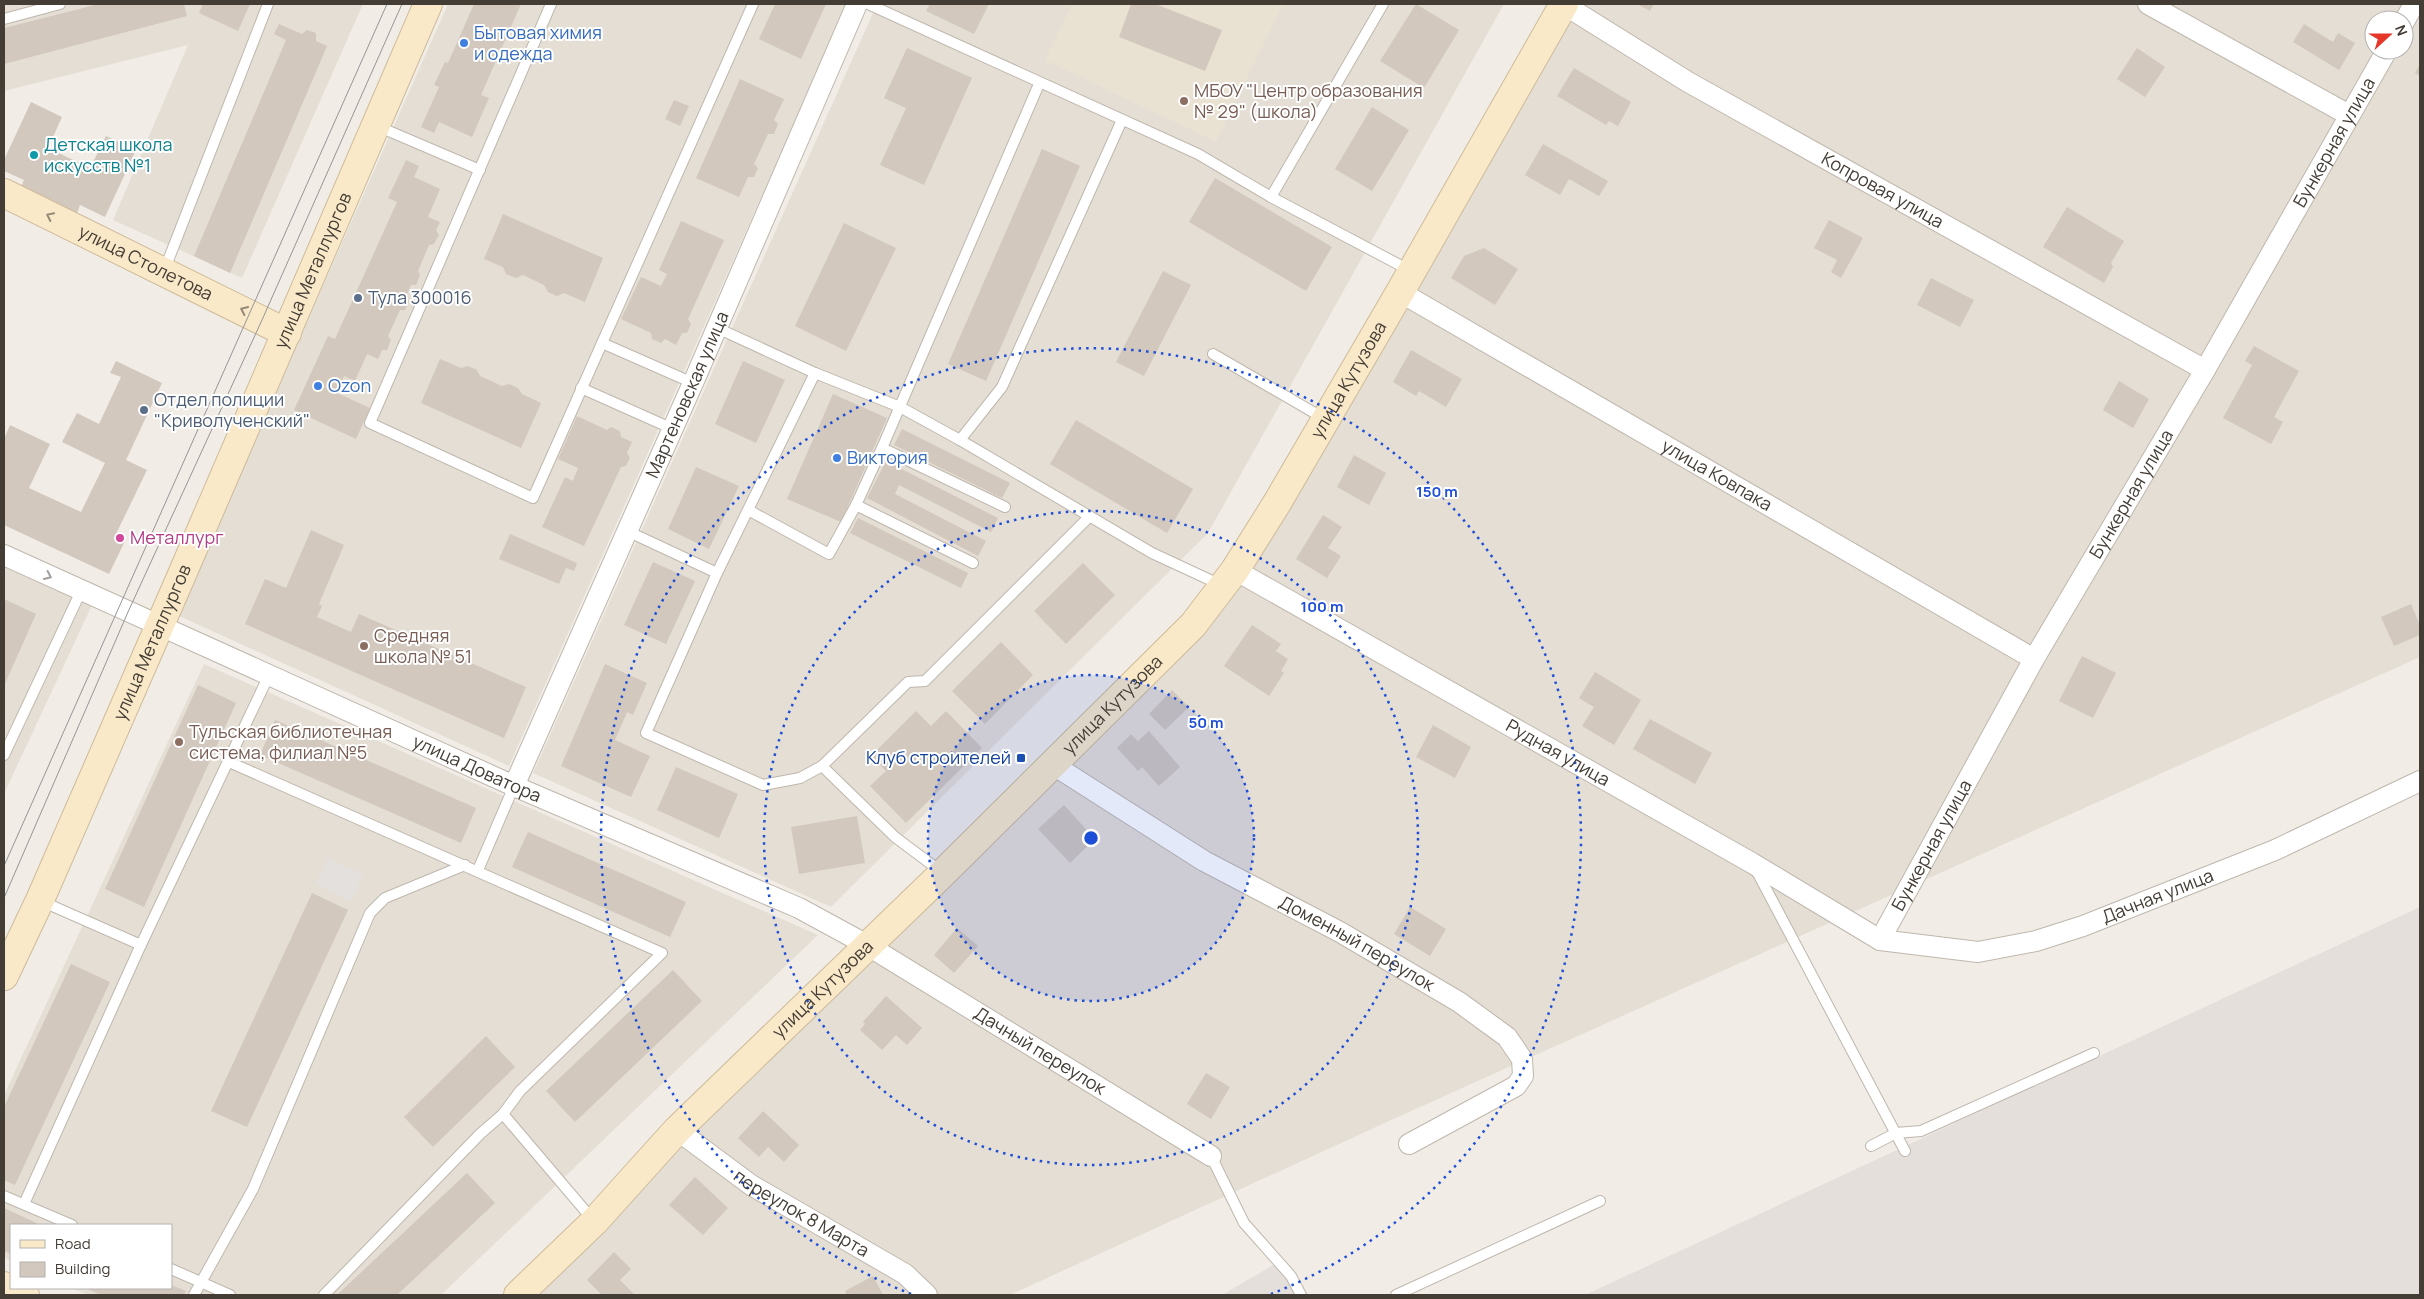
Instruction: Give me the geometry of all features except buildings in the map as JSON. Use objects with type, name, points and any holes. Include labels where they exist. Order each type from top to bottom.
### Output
[{"type":"main road","name":"улица Металлургов","points":[[4,976],[40,900],[287,333],[374,124],[428,4]]},
{"type":"main road","name":"улица Кутузова","points":[[518,1295],[594,1222],[677,1130],[943,873],[1193,625],[1228,578],[1278,503],[1564,4]]},
{"type":"main road","name":"улица Столетова","points":[[4,193],[287,333]]},
{"type":"main road","points":[[11,1289],[25,1295]]},
{"type":"street","name":"Мартеновская улица","points":[[514,786],[673,429],[858,4]]},
{"type":"street","name":"Копровая улица","points":[[1564,4],[1688,82],[2205,370]]},
{"type":"street","points":[[2148,4],[2349,115]]},
{"type":"street","name":"Бункерная улица","points":[[1880,940],[2034,659],[2205,370],[2381,60]]},
{"type":"street","name":"улица Ковпака","points":[[1406,282],[2034,659]]},
{"type":"street","name":"улица Доватора","points":[[4,555],[514,786],[799,908],[867,945]]},
{"type":"street","name":"Рудная улица","points":[[1228,578],[1752,863],[1880,940]]},
{"type":"street","name":"Доменный переулок","points":[[1052,764],[1204,861],[1340,932],[1459,1002],[1507,1037],[1522,1060],[1523,1076],[1516,1086],[1409,1144]]},
{"type":"street","name":"Дачная улица","points":[[1880,940],[1978,952],[2036,941],[2083,926],[2275,850],[2420,782]]},
{"type":"street","name":"Дачный переулок","points":[[867,945],[1211,1156]]},
{"type":"street","name":"переулок 8 Марта","points":[[677,1130],[751,1185],[904,1274],[927,1295]]},
{"type":"lane","points":[[4,19],[60,4]]},
{"type":"lane","points":[[164,271],[268,4]]},
{"type":"lane","points":[[551,4],[370,423],[533,498],[753,4]]},
{"type":"lane","points":[[868,4],[1039,84],[1198,154],[1406,282]]},
{"type":"lane","points":[[1270,197],[1383,4]]},
{"type":"lane","points":[[750,511],[829,554],[856,505],[882,448],[1039,84]]},
{"type":"lane","points":[[960,440],[1002,387],[1122,120]]},
{"type":"lane","points":[[374,124],[480,170]]},
{"type":"lane","points":[[717,328],[815,373],[900,407],[960,440],[1152,553],[1228,578]]},
{"type":"lane","points":[[602,343],[693,383]]},
{"type":"lane","points":[[1213,354],[1325,419]]},
{"type":"lane","points":[[815,373],[750,511],[717,573],[646,733],[763,785],[800,778],[822,766],[908,682],[926,681],[1089,517]]},
{"type":"lane","points":[[581,388],[673,429]]},
{"type":"lane","points":[[882,448],[1005,507]]},
{"type":"lane","points":[[856,505],[973,564]]},
{"type":"lane","points":[[627,531],[717,573]]},
{"type":"lane","points":[[4,755],[81,590]]},
{"type":"lane","points":[[24,1204],[141,945],[269,675]]},
{"type":"lane","points":[[229,762],[662,952],[520,1091],[503,1114],[480,1134],[327,1294]]},
{"type":"lane","points":[[822,766],[895,837],[943,873]]},
{"type":"lane","points":[[478,870],[514,786]]},
{"type":"lane","points":[[1752,863],[1905,1151]]},
{"type":"lane","points":[[194,1295],[253,1189],[370,913],[385,898],[465,865]]},
{"type":"lane","points":[[40,900],[141,945]]},
{"type":"lane","points":[[1871,1146],[1896,1133],[1921,1130],[2094,1053]]},
{"type":"lane","points":[[503,1114],[594,1222]]},
{"type":"lane","points":[[1211,1156],[1244,1223],[1290,1276],[1300,1295]]},
{"type":"lane","points":[[4,1196],[70,1224]]},
{"type":"lane","points":[[1396,1295],[1600,1201]]},
{"type":"lane","points":[[172,1270],[230,1295]]},
{"type":"shaded area","points":[[4,4],[363,4],[242,278],[113,220],[188,45],[4,91]]},
{"type":"shaded area","points":[[448,4],[847,4],[509,766],[177,615]]},
{"type":"shaded area","points":[[877,4],[1504,4],[1208,533],[831,907],[533,773]]},
{"type":"shaded area","name":"МБОУ \"Центр образования № 29\" (школа)","points":[[1072,4],[1283,4],[1216,142],[1045,60]]},
{"type":"shaded area","points":[[1579,4],[2420,4],[2420,657],[1389,1121],[1010,1295],[527,1295],[1234,591]]},
{"type":"shaded area","points":[[4,566],[92,605],[4,794]]},
{"type":"shaded area","points":[[204,664],[818,935],[441,1295],[88,1295],[73,1289],[172,1289],[172,1224],[10,1224],[10,1261],[4,1258],[4,1095]]},
{"type":"shaded area","points":[[328,858],[363,875],[351,901],[316,884]]},
{"type":"shaded area","points":[[2420,907],[2420,1295],[1585,1295]]},
{"type":"shaded area","points":[[1280,1261],[1297,1295],[1222,1295]]},
{"type":"tram line","points":[[4,866],[387,4]]},
{"type":"tram line","points":[[4,898],[128,612],[262,320],[402,4]]},
{"type":"place","name":"Бытовая химия и одежда","points":[[464,43]]},
{"type":"place","name":"МБОУ \"Центр образования № 29\" (школа)","points":[[1184,101]]},
{"type":"place","name":"Детская школа искусств №1","points":[[34,155]]},
{"type":"place","name":"Тула 300016","points":[[358,298]]},
{"type":"place","name":"Ozon","points":[[318,386]]},
{"type":"place","name":"Отдел полиции \"Криволученский\"","points":[[144,410]]},
{"type":"place","name":"Виктория","points":[[837,458]]},
{"type":"place","name":"Металлург","points":[[120,538]]},
{"type":"place","name":"Средняя школа № 51","points":[[364,646]]},
{"type":"place","name":"Тульская библиотечная система, филиал №5","points":[[179,742]]},
{"type":"place","name":"Клуб строителей","points":[[1021,758]]}]
